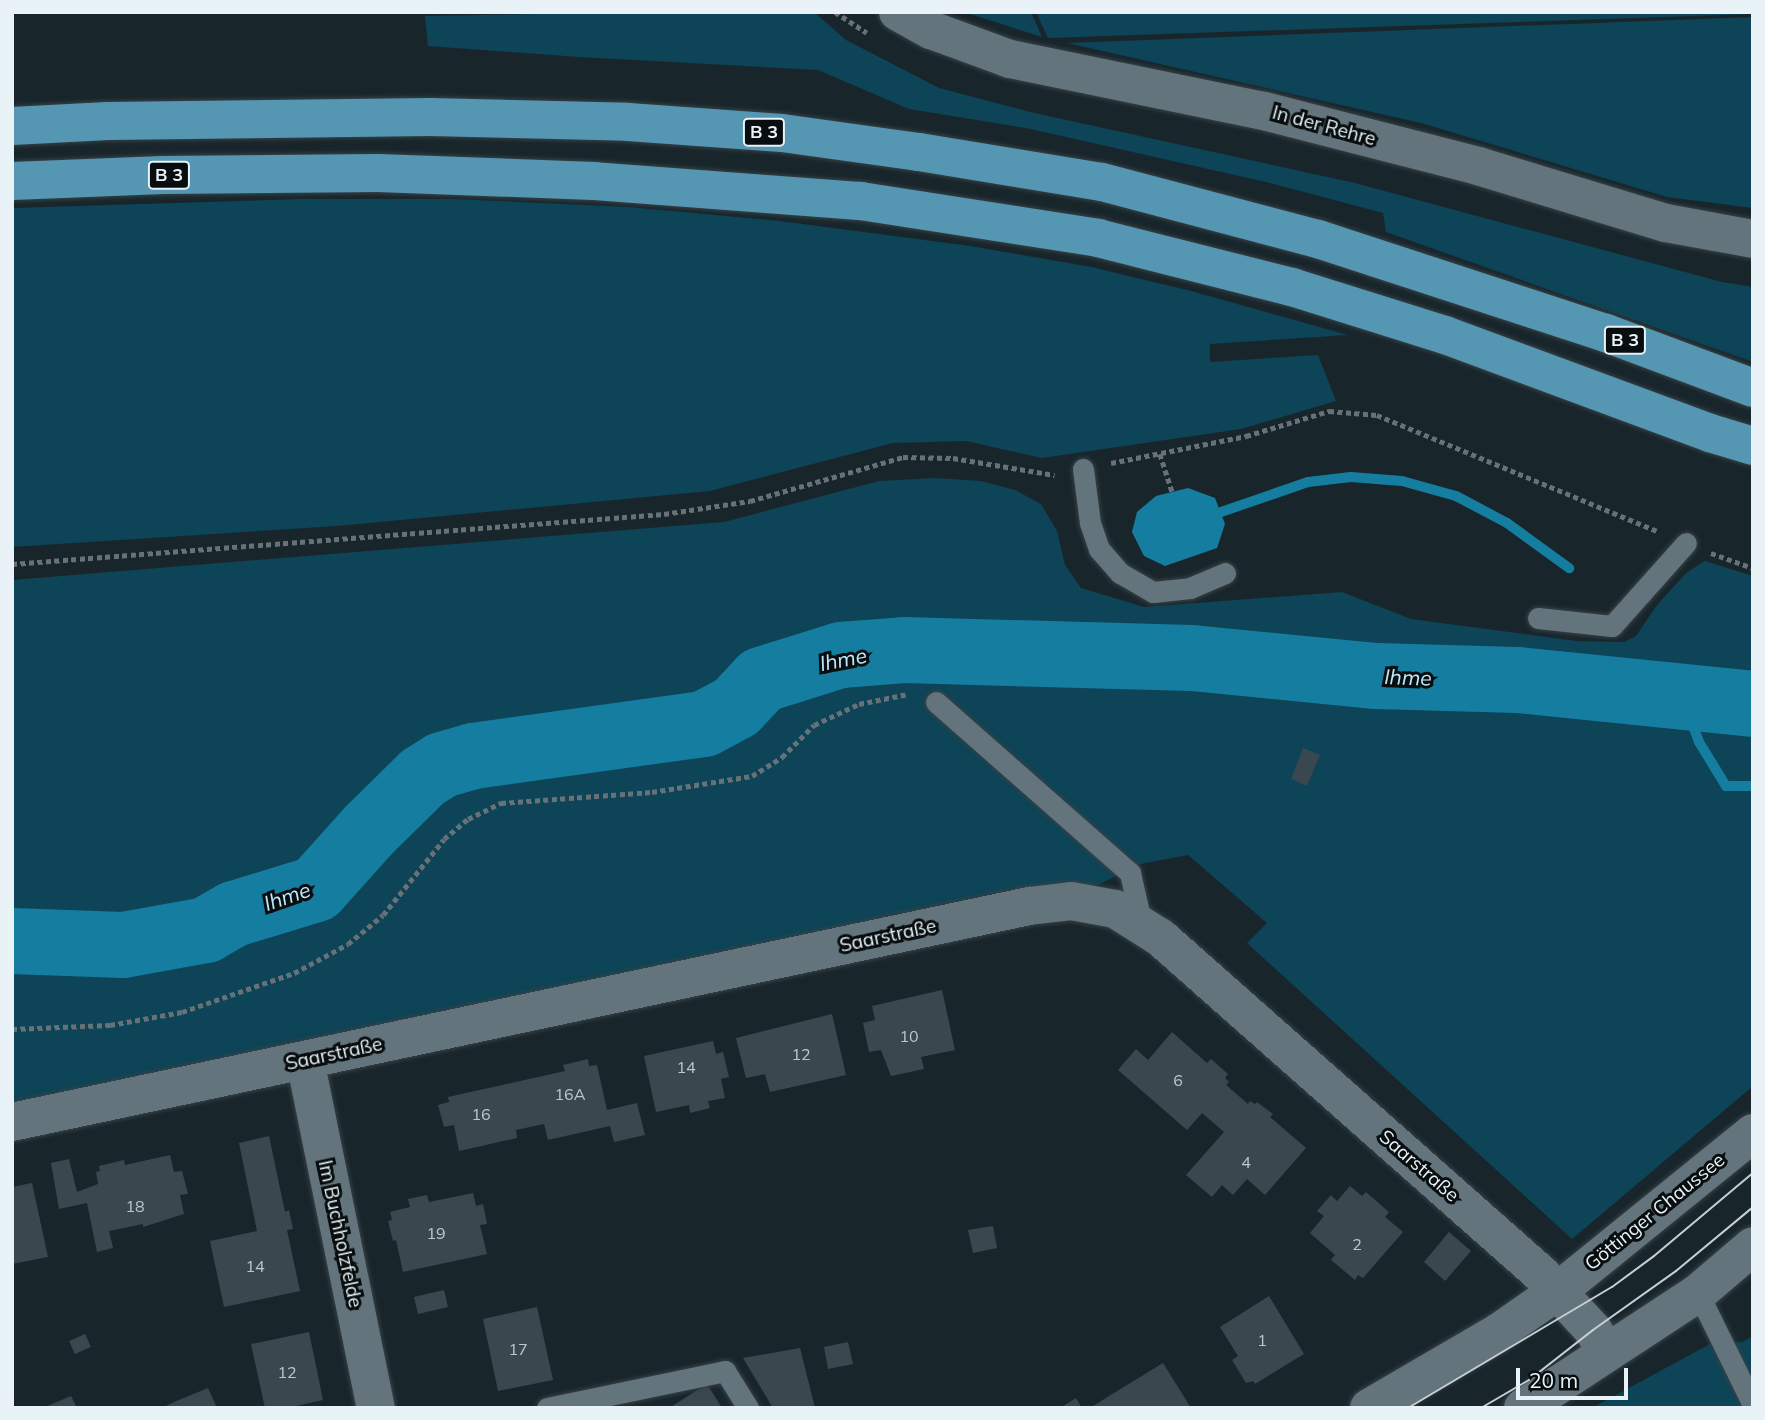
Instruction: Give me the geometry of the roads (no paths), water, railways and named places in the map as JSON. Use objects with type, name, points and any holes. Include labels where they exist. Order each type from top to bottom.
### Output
[{"type":"highway","name":"B 3","points":[[12,126],[108,121],[430,117],[628,122],[782,133],[919,152],[1102,182],[1318,239],[1606,333],[1753,388]]},
{"type":"highway","name":"B 3","points":[[12,181],[163,175],[378,173],[594,181],[873,203],[1098,239],[1292,287],[1446,335],[1697,429],[1753,446]]},
{"type":"street","name":"In der Rehre","points":[[898,12],[931,30],[1010,59],[1264,111],[1478,166],[1666,223],[1753,239]]},
{"type":"street","name":"Saarstraße","points":[[12,1122],[1029,906],[1071,901],[1115,909],[1161,938],[1558,1291],[1593,1330],[1607,1352]]},
{"type":"street","name":"Im Buchholzfelde","points":[[305,1060],[376,1408]]},
{"type":"street","name":"Göttinger Chaussee","points":[[1369,1408],[1499,1332],[1558,1291],[1753,1133]]},
{"type":"street","points":[[1523,1408],[1698,1293],[1753,1246]]},
{"type":"lane","points":[[1083,469],[1090,523],[1099,548],[1120,573],[1153,592],[1190,588],[1225,573]]},
{"type":"lane","points":[[1538,618],[1612,626],[1686,543]]},
{"type":"lane","points":[[936,702],[1130,873],[1142,926]]},
{"type":"lane","points":[[1698,1293],[1753,1405]]},
{"type":"lane","points":[[547,1408],[611,1401],[725,1371],[748,1408]]},
{"type":"waterway","points":[[1221,512],[1308,482],[1351,477],[1402,481],[1456,496],[1507,523],[1569,568]]},
{"type":"waterway","name":"Ihme","points":[[12,941],[123,945],[206,930],[234,914],[316,889],[369,830],[423,777],[442,765],[473,756],[704,724],[736,707],[761,680],[841,655],[904,650],[1192,658],[1376,676],[1518,680],[1753,704]]},
{"type":"waterway","points":[[1682,696],[1699,742],[1726,786],[1753,786]]},
{"type":"tram line","points":[[1408,1408],[1612,1287],[1654,1256],[1753,1173]]},
{"type":"tram line","points":[[1481,1408],[1529,1380],[1676,1271],[1753,1207]]}]
